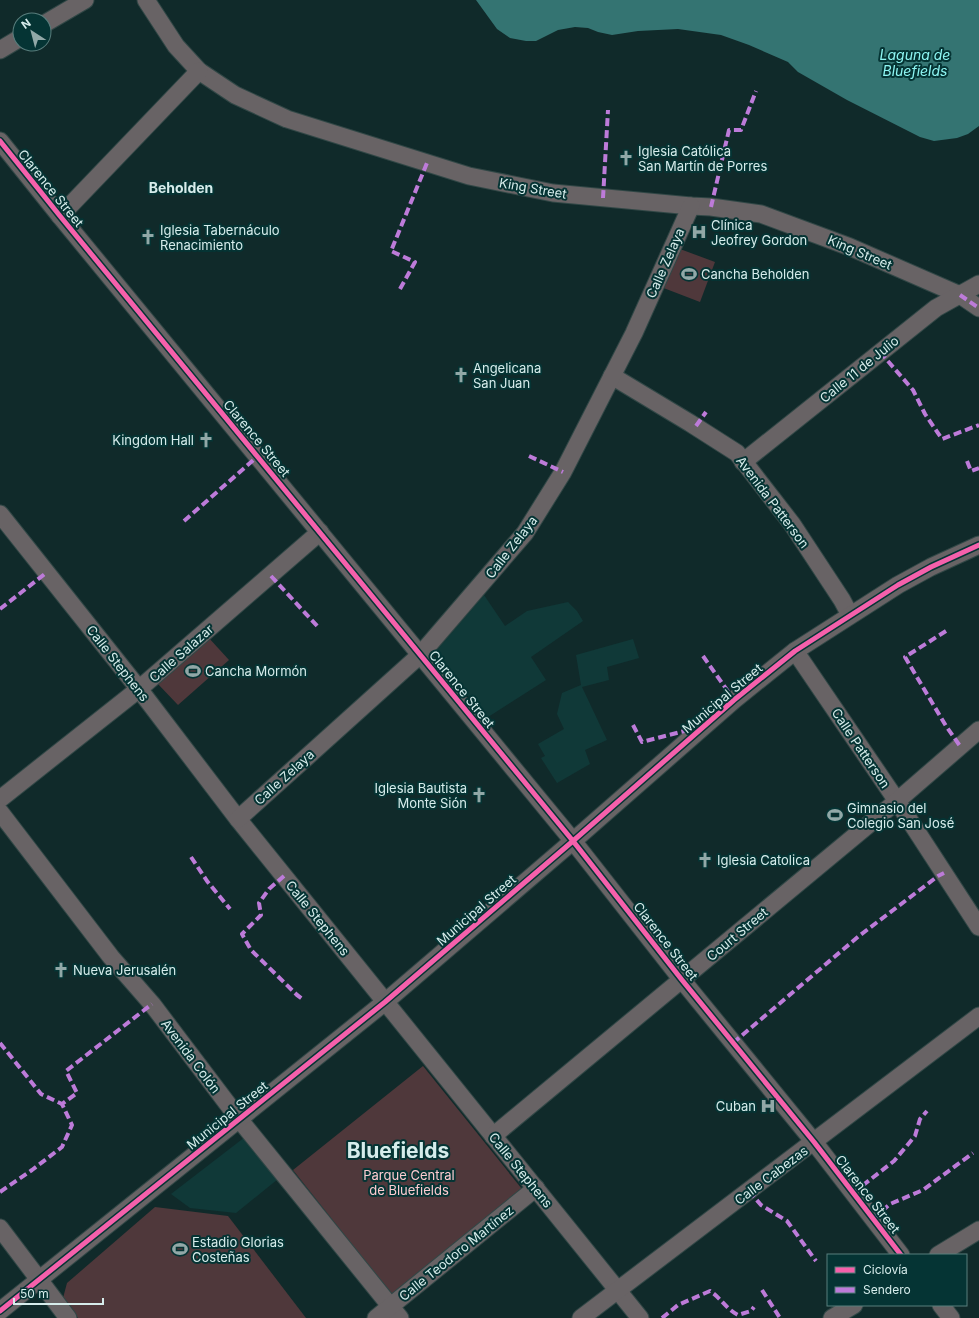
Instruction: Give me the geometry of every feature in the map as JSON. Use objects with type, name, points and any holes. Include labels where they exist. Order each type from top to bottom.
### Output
[{"type":"street","points":[[52,19],[85,0]]},
{"type":"street","name":"King Street","points":[[146,0],[176,46],[199,71],[235,95],[287,119],[469,176],[553,193],[712,207],[761,214],[850,247],[960,295],[979,308]]},
{"type":"street","points":[[0,50],[12,43]]},
{"type":"street","points":[[60,216],[199,71]]},
{"type":"street","name":"Clarence Street","points":[[0,141],[573,841],[682,980],[814,1142],[900,1254]]},
{"type":"street","name":"Calle Zelaya","points":[[238,819],[420,655],[525,533],[563,472],[634,333],[691,206]]},
{"type":"street","name":"Calle 11 de Julio","points":[[743,462],[936,308],[979,284]]},
{"type":"street","name":"Avenida Patterson","points":[[612,376],[737,453],[792,524],[850,614]]},
{"type":"street","name":"Calle Stephens","points":[[0,514],[139,689],[238,819],[640,1318]]},
{"type":"street","name":"Calle Salazar","points":[[0,799],[139,689],[320,532]]},
{"type":"street","name":"Municipal Street","points":[[0,1310],[386,1002],[734,700],[795,651],[850,614],[898,585],[931,567],[979,545]]},
{"type":"street","name":"Calle Patterson","points":[[795,651],[897,801],[979,927]]},
{"type":"street","name":"Court Street","points":[[493,1136],[897,801],[979,730]]},
{"type":"street","name":"Avenida Colón","points":[[0,812],[111,957],[152,1004],[239,1119],[395,1312]]},
{"type":"street","name":"Calle Cabezas","points":[[582,1318],[979,1016]]},
{"type":"street","name":"Calle Teodoro Martínez","points":[[376,1318],[395,1312],[536,1188]]},
{"type":"street","points":[[0,1228],[68,1318]]},
{"type":"street","points":[[940,1254],[979,1230]]},
{"type":"street","points":[[832,1318],[852,1306]]},
{"type":"street","points":[[942,1306],[951,1318]]},
{"type":"shaded area","points":[[484,595],[505,626],[527,611],[568,602],[577,611],[583,621],[531,657],[546,680],[485,719],[435,652]]},
{"type":"shaded area","points":[[633,639],[639,658],[607,667],[609,680],[582,687],[607,740],[585,750],[590,764],[557,783],[541,758],[545,756],[538,744],[564,729],[557,714],[562,693],[581,685],[576,655]]},
{"type":"shaded area","points":[[245,1137],[278,1179],[236,1213],[190,1208],[171,1194]]},
{"type":"green space","name":"Cancha Beholden","points":[[680,249],[715,262],[700,302],[661,287]]},
{"type":"green space","name":"Cancha Mormón","points":[[208,637],[229,660],[178,705],[157,683]]},
{"type":"green space","name":"Parque Central de Bluefields","points":[[423,1066],[526,1194],[395,1299],[293,1170]]},
{"type":"green space","name":"Estadio Glorias Costeñas","points":[[155,1207],[228,1216],[306,1318],[78,1318],[63,1298],[67,1283]]},
{"type":"water","name":"Laguna de Bluefields","points":[[476,0],[979,0],[979,126],[968,134],[957,138],[934,141],[920,137],[847,100],[798,72],[788,62],[721,35],[678,29],[638,31],[612,35],[588,28],[575,27],[558,30],[536,41],[510,38],[497,29]]},
{"type":"marked path","points":[[711,207],[729,130],[741,130],[756,91]]},
{"type":"marked path","points":[[603,198],[608,110]]},
{"type":"marked path","points":[[400,289],[415,262],[391,251],[427,163]]},
{"type":"marked path","points":[[960,295],[979,308]]},
{"type":"marked path","points":[[880,352],[913,390],[925,414],[942,439],[979,425]]},
{"type":"marked path","points":[[696,426],[706,412]]},
{"type":"marked path","points":[[184,521],[258,456]]},
{"type":"marked path","points":[[529,456],[563,472]]},
{"type":"marked path","points":[[967,461],[971,471],[979,468]]},
{"type":"marked path","points":[[0,609],[46,573]]},
{"type":"marked path","points":[[271,576],[319,628]]},
{"type":"marked path","points":[[946,631],[905,657],[946,726],[960,746]]},
{"type":"marked path","points":[[703,656],[734,700]]},
{"type":"marked path","points":[[633,725],[642,742],[688,730],[691,739]]},
{"type":"marked path","points":[[191,857],[207,881],[230,909]]},
{"type":"marked path","points":[[733,1043],[859,936],[944,873]]},
{"type":"marked path","points":[[284,876],[269,889],[259,903],[261,915],[242,934],[251,950],[304,1000]]},
{"type":"marked path","points":[[0,1192],[62,1147],[72,1125],[62,1104],[77,1093],[66,1071],[152,1004]]},
{"type":"marked path","points":[[0,1043],[41,1094],[62,1104]]},
{"type":"marked path","points":[[853,1193],[894,1161],[915,1136],[920,1119],[927,1111]]},
{"type":"marked path","points":[[873,1219],[890,1204],[923,1190],[973,1153]]},
{"type":"marked path","points":[[749,1191],[761,1205],[787,1221],[816,1261]]},
{"type":"marked path","points":[[762,1290],[780,1318]]},
{"type":"marked path","points":[[662,1318],[678,1305],[710,1291],[730,1310],[738,1315],[751,1311],[754,1307]]},
{"type":"cycle path","points":[[0,141],[573,841],[682,980],[814,1142],[900,1254]]},
{"type":"cycle path","points":[[0,1311],[385,1002],[573,841],[734,700],[795,651],[898,585],[931,567],[979,545]]},
{"type":"place","name":"Iglesia Católica San Martín de Porres","points":[[626,158]]},
{"type":"place","name":"Clínica Jeofrey Gordon","points":[[699,232]]},
{"type":"place","name":"Iglesia Tabernáculo Renacimiento","points":[[148,237]]},
{"type":"place","name":"Cancha Beholden","points":[[689,274]]},
{"type":"place","name":"Angelicana San Juan","points":[[461,375]]},
{"type":"place","name":"Kingdom Hall","points":[[206,440]]},
{"type":"place","name":"Cancha Mormón","points":[[193,671]]},
{"type":"place","name":"Iglesia Bautista Monte Sión","points":[[479,795]]},
{"type":"place","name":"Gimnasio del Colegio San José","points":[[835,815]]},
{"type":"place","name":"Iglesia Catolica","points":[[705,860]]},
{"type":"place","name":"Nueva Jerusalén","points":[[61,970]]},
{"type":"place","name":"Cuban","points":[[768,1106]]},
{"type":"place","name":"Estadio Glorias Costeñas","points":[[180,1249]]},
{"type":"district","name":"Beholden","points":[[181,188]]},
{"type":"district","name":"Bluefields","points":[[398,1151]]}]
